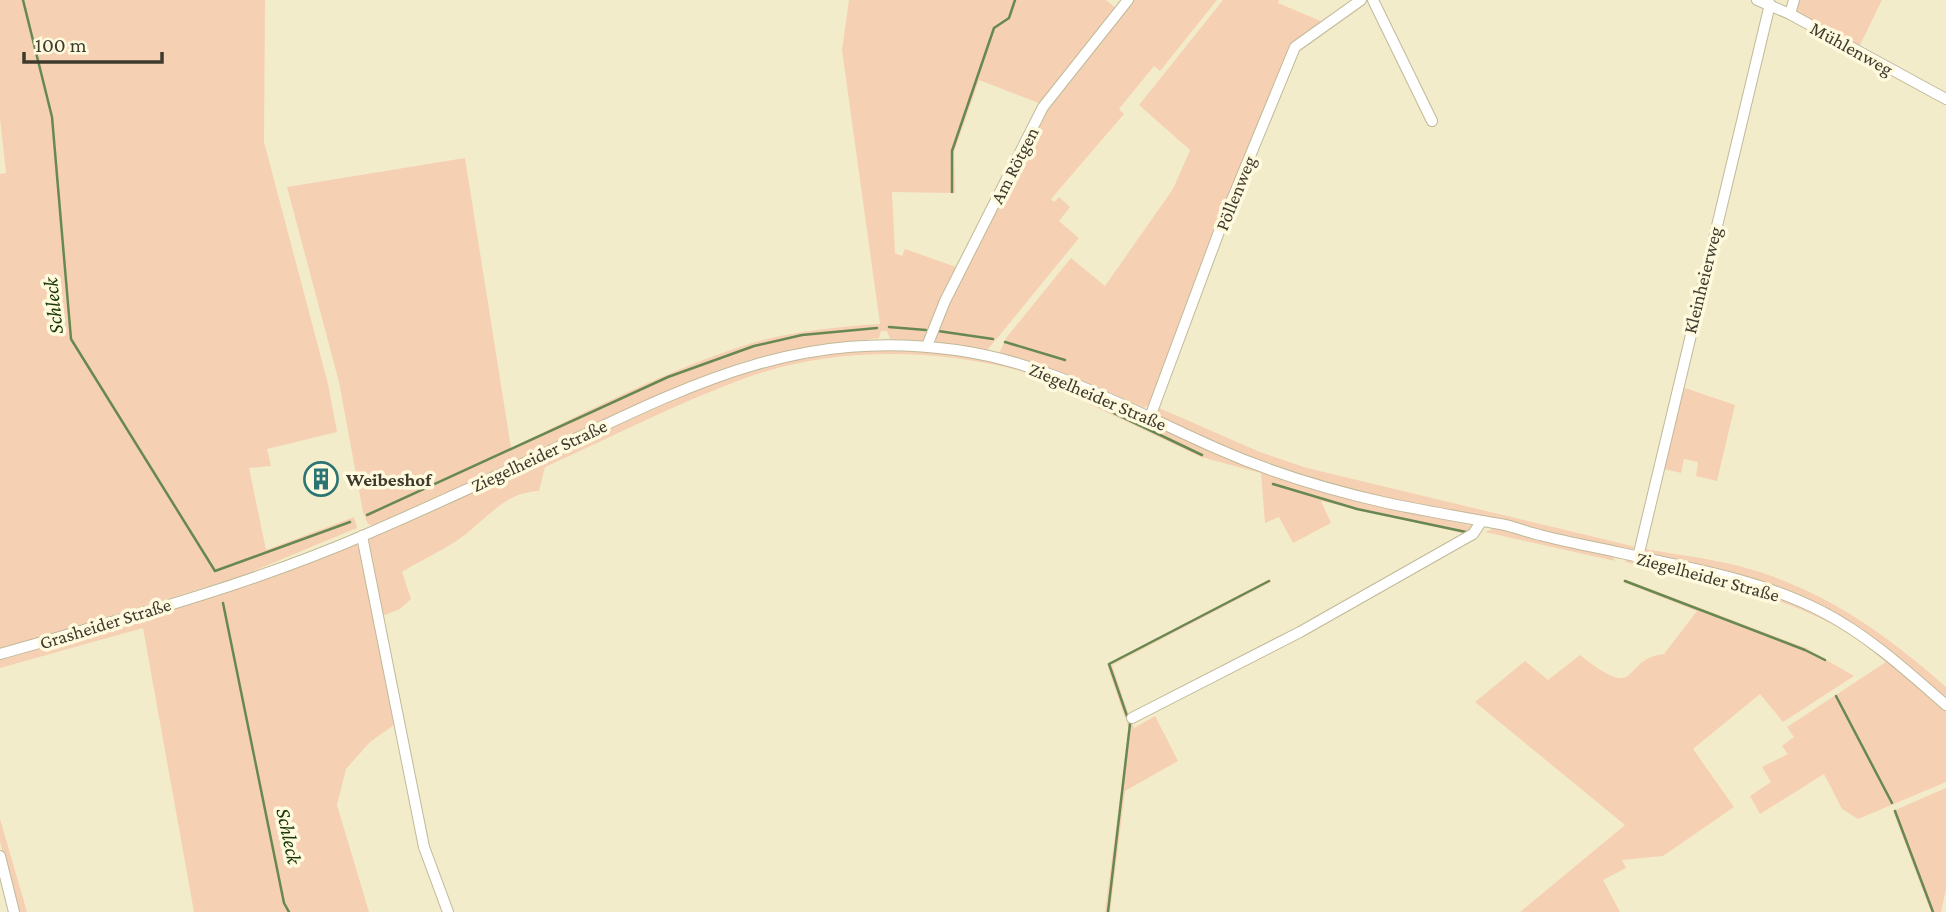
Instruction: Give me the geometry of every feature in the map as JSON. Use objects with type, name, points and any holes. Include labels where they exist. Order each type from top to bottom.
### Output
[{"type":"street","name":"Am Rötgen","points":[[927,346],[945,301],[1043,107],[1128,0]]},
{"type":"street","name":"Pöllenweg","points":[[1150,417],[1220,229],[1295,47],[1362,0]]},
{"type":"street","points":[[1373,0],[1432,121]]},
{"type":"street","name":"Mühlenweg","points":[[1757,0],[1790,14],[1946,99]]},
{"type":"street","points":[[1790,14],[1794,0]]},
{"type":"street","name":"Kleinheierweg","points":[[1638,557],[1770,4]]},
{"type":"street","name":"Ziegelheider Straße","points":[[214,590],[362,536],[658,400],[740,367],[797,353],[842,346],[927,346],[990,355],[1072,380],[1216,448],[1291,478],[1360,497],[1481,522],[1503,524],[1533,534],[1748,582],[1820,611],[1889,656],[1946,705]]},
{"type":"street","points":[[1132,718],[1312,625],[1473,534],[1481,522]]},
{"type":"street","points":[[362,536],[424,847],[447,912]]},
{"type":"street","name":"Grasheider Straße","points":[[0,654],[214,590]]},
{"type":"street","points":[[0,856],[14,912]]},
{"type":"shaded area","points":[[0,0],[265,0],[264,142],[328,384],[337,432],[267,449],[271,466],[249,468],[266,550],[354,517],[357,528],[239,577],[0,650],[0,174],[6,173],[0,118]]},
{"type":"shaded area","points":[[849,0],[1106,0],[1117,9],[1041,104],[979,80],[954,152],[955,193],[892,192],[895,253],[902,256],[905,249],[959,268],[924,341],[890,339],[887,331],[881,331],[879,338],[802,348],[749,360],[714,372],[374,526],[368,524],[363,512],[339,382],[287,187],[465,158],[511,448],[600,405],[721,353],[799,333],[880,324],[842,50]]},
{"type":"shaded area","points":[[1132,0],[1217,0],[1160,71],[1154,66],[1119,109],[1124,114],[1051,199],[1054,202],[1059,197],[1070,207],[1059,221],[1079,238],[999,336],[987,350],[936,342],[935,333],[1043,111]]},
{"type":"shaded area","points":[[1223,0],[1279,0],[1278,3],[1323,22],[1290,44],[1265,113],[1215,225],[1151,403],[1144,408],[1069,375],[999,354],[1006,338],[1071,258],[1105,286],[1173,189],[1190,150],[1139,105]]},
{"type":"shaded area","points":[[1797,0],[1882,0],[1858,49],[1794,13]]},
{"type":"shaded area","points":[[847,349],[921,351],[971,356],[1019,368],[1041,377],[967,360],[890,354],[813,361],[740,380],[545,467],[539,491],[511,498],[457,540],[402,572],[411,599],[400,609],[382,616],[368,543],[373,535],[712,383],[751,368]]},
{"type":"shaded area","points":[[1051,377],[1155,423],[1390,508],[1473,526],[1466,534],[1321,501],[1331,523],[1293,543],[1279,517],[1265,523],[1261,473],[1201,457],[1066,393],[1045,379]]},
{"type":"shaded area","points":[[1679,386],[1735,405],[1717,481],[1696,476],[1698,462],[1684,459],[1681,473],[1660,468]]},
{"type":"shaded area","points":[[1159,408],[1260,452],[1307,468],[1636,547],[1631,551],[1547,533],[1501,518],[1474,517],[1342,488],[1225,448],[1158,416]]},
{"type":"shaded area","points":[[1503,529],[1612,556],[1615,561],[1485,532]]},
{"type":"shaded area","points":[[348,545],[357,545],[360,552],[394,725],[370,742],[346,769],[337,805],[369,912],[194,912],[143,628],[0,668],[0,658]]},
{"type":"shaded area","points":[[1641,548],[1739,566],[1769,575],[1824,599],[1875,630],[1923,667],[1946,687],[1946,699],[1834,613],[1644,554]]},
{"type":"shaded area","points":[[1626,558],[1752,587],[1806,608],[1858,639],[1829,622],[1796,608],[1728,585],[1625,562]]},
{"type":"shaded area","points":[[1270,579],[1271,582],[1112,665],[1129,716],[1125,718],[1107,664]]},
{"type":"shaded area","points":[[1624,579],[1806,648],[1854,676],[1783,722],[1760,694],[1693,749],[1734,807],[1663,856],[1622,860],[1626,868],[1603,880],[1620,912],[1520,912],[1625,825],[1475,702],[1525,661],[1548,680],[1580,655],[1600,670],[1613,677],[1622,678],[1641,663],[1664,654],[1697,611],[1623,582]]},
{"type":"shaded area","points":[[1860,641],[1946,710],[1946,782],[1858,819],[1842,809],[1824,774],[1760,814],[1750,796],[1771,782],[1762,767],[1788,754],[1782,746],[1794,737],[1787,727],[1886,662]]},
{"type":"shaded area","points":[[1155,716],[1178,761],[1125,791],[1110,912],[1105,912],[1129,729],[1127,723],[1131,721],[1134,728]]},
{"type":"shaded area","points":[[1946,788],[1946,889],[1941,912],[1931,912],[1893,811]]},
{"type":"shaded area","points":[[0,819],[27,912],[17,912],[0,841]]},
{"type":"waterway","name":"Schleck","points":[[23,0],[52,117],[71,339],[215,571],[350,522]]},
{"type":"waterway","points":[[952,192],[952,151],[994,28],[1009,18],[1015,0]]},
{"type":"waterway","points":[[889,327],[926,330]]},
{"type":"waterway","points":[[367,515],[668,377],[754,346],[802,335],[877,328]]},
{"type":"waterway","points":[[938,331],[993,339]]},
{"type":"waterway","points":[[1005,342],[1065,360]]},
{"type":"waterway","points":[[1072,393],[1202,455]]},
{"type":"waterway","points":[[1273,484],[1357,509],[1466,532]]},
{"type":"waterway","points":[[1127,716],[1109,664],[1269,581]]},
{"type":"waterway","points":[[1625,581],[1825,660]]},
{"type":"waterway","name":"Schleck","points":[[223,603],[284,903],[289,912]]},
{"type":"waterway","points":[[1836,696],[1892,803]]},
{"type":"waterway","points":[[1108,912],[1130,724]]},
{"type":"waterway","points":[[1895,811],[1933,912]]},
{"type":"place","name":"Weibeshof","points":[[321,479]]}]
